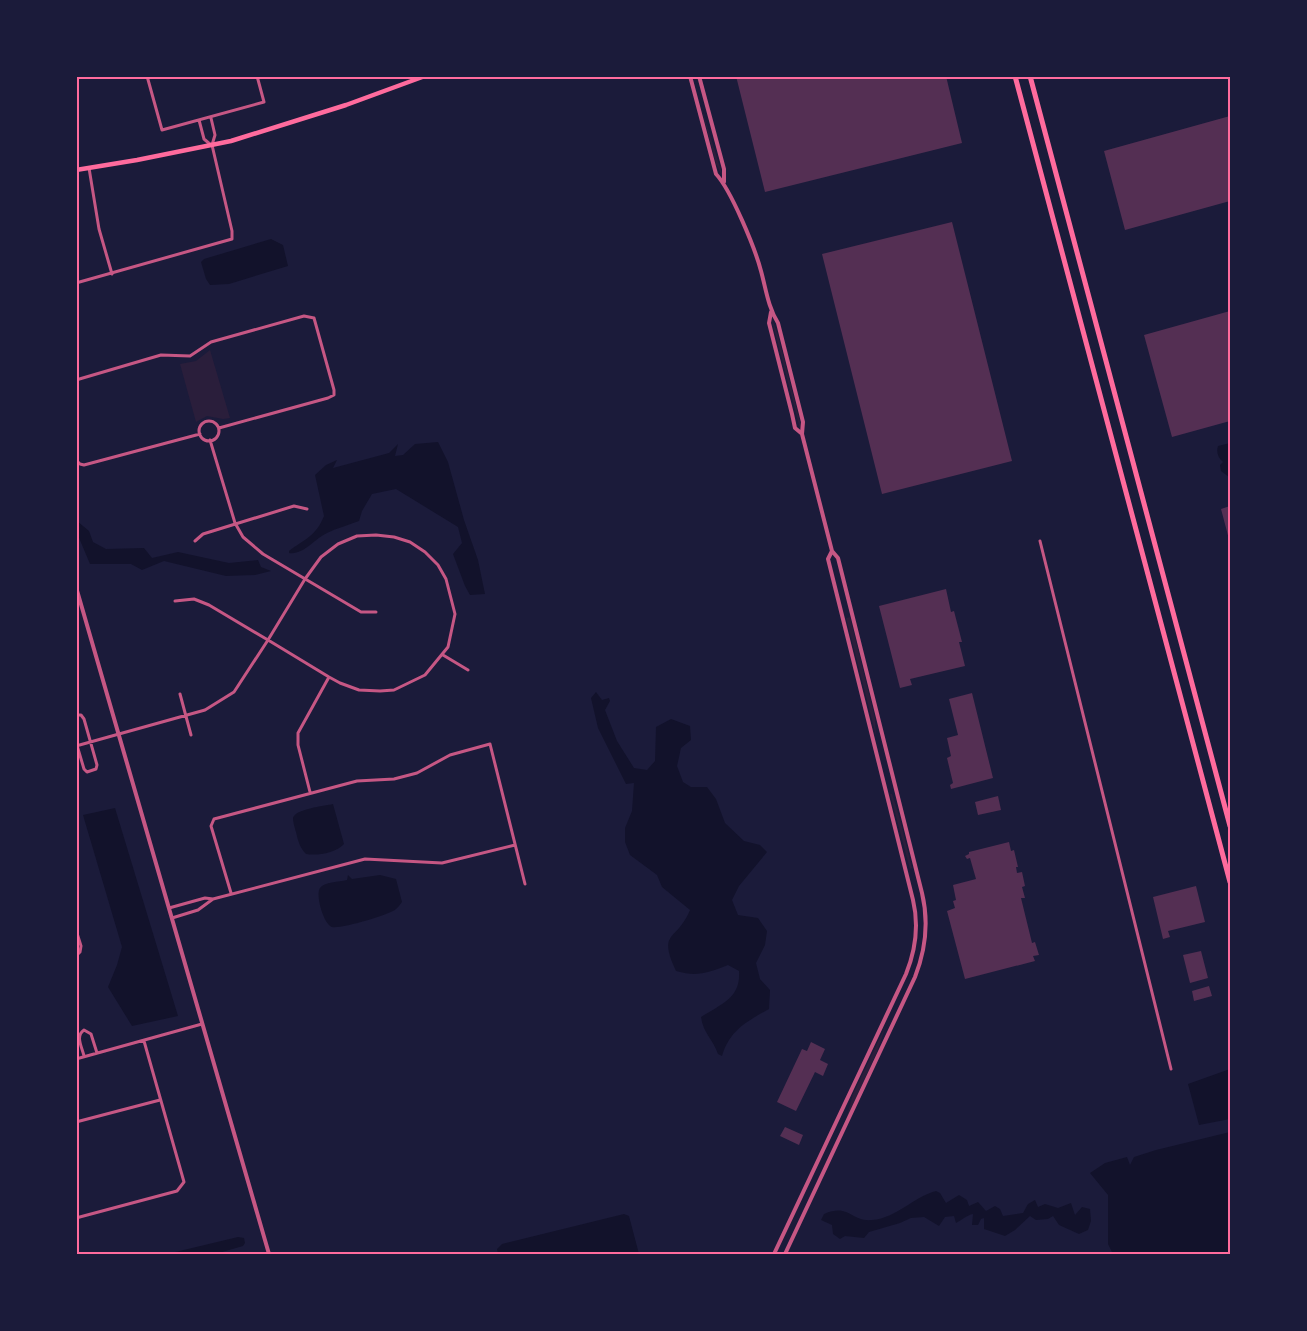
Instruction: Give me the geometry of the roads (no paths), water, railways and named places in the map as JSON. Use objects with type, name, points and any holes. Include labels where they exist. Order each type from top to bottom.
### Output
[{"type":"highway","points":[[1015,76],[1230,882]]},
{"type":"highway","points":[[1030,76],[1230,826]]},
{"type":"main road","points":[[76,170],[231,141],[346,105],[425,76]]},
{"type":"street","points":[[147,76],[162,130],[264,102],[257,76]]},
{"type":"street","points":[[690,76],[716,174],[724,183],[758,260],[771,312],[778,323],[803,422],[802,434],[832,552],[838,558],[922,893],[926,921],[926,939],[912,985],[785,1254]]},
{"type":"street","points":[[699,76],[724,169],[724,183]]},
{"type":"street","points":[[76,283],[232,239],[212,145],[215,135],[210,117]]},
{"type":"street","points":[[199,120],[204,139],[212,145]]},
{"type":"street","points":[[88,168],[99,229],[112,274]]},
{"type":"street","points":[[771,312],[770,323],[795,428],[802,434]]},
{"type":"street","points":[[76,380],[161,356],[190,356],[211,342],[304,316],[314,318],[334,395],[219,428]]},
{"type":"street","points":[[206,421],[215,423],[219,428],[218,435],[210,441],[204,439],[200,434],[201,424],[206,421]]},
{"type":"street","points":[[76,460],[84,465],[200,434]]},
{"type":"street","points":[[210,441],[235,523],[250,544],[361,612],[376,612]]},
{"type":"street","points":[[195,541],[203,534],[294,506],[307,509]]},
{"type":"street","points":[[76,715],[81,715],[84,719],[91,742],[97,765],[93,771],[87,772],[77,745],[91,742],[205,710],[234,692],[268,640],[305,579],[321,557],[338,544],[357,536],[394,537],[410,542],[425,552],[438,565],[452,597],[455,614],[453,631],[443,655],[425,675],[394,690],[359,690],[329,677],[268,640],[209,605],[194,599],[175,601]]},
{"type":"street","points":[[1040,541],[1171,1070]]},
{"type":"street","points":[[774,1254],[906,974],[913,955],[916,934],[913,900],[828,559],[832,552]]},
{"type":"street","points":[[76,587],[269,1254]]},
{"type":"street","points":[[443,655],[468,670]]},
{"type":"street","points":[[310,792],[298,745],[298,733],[329,677]]},
{"type":"street","points":[[180,694],[191,735]]},
{"type":"street","points":[[231,893],[211,826],[213,819],[357,781],[394,779],[417,773],[450,754],[490,744],[525,884]]},
{"type":"street","points":[[172,918],[198,910],[213,899],[231,893],[365,859],[442,863],[515,845]]},
{"type":"street","points":[[169,908],[205,898],[213,899]]},
{"type":"street","points":[[76,930],[81,946],[76,956]]},
{"type":"street","points":[[76,1059],[202,1024]]},
{"type":"street","points":[[84,1057],[79,1038],[80,1033],[84,1030],[91,1034],[97,1053]]},
{"type":"street","points":[[76,1218],[176,1192],[184,1182],[144,1041]]},
{"type":"street","points":[[76,1122],[160,1100]]},
{"type":"waterway","points":[[76,521],[81,526]]}]
